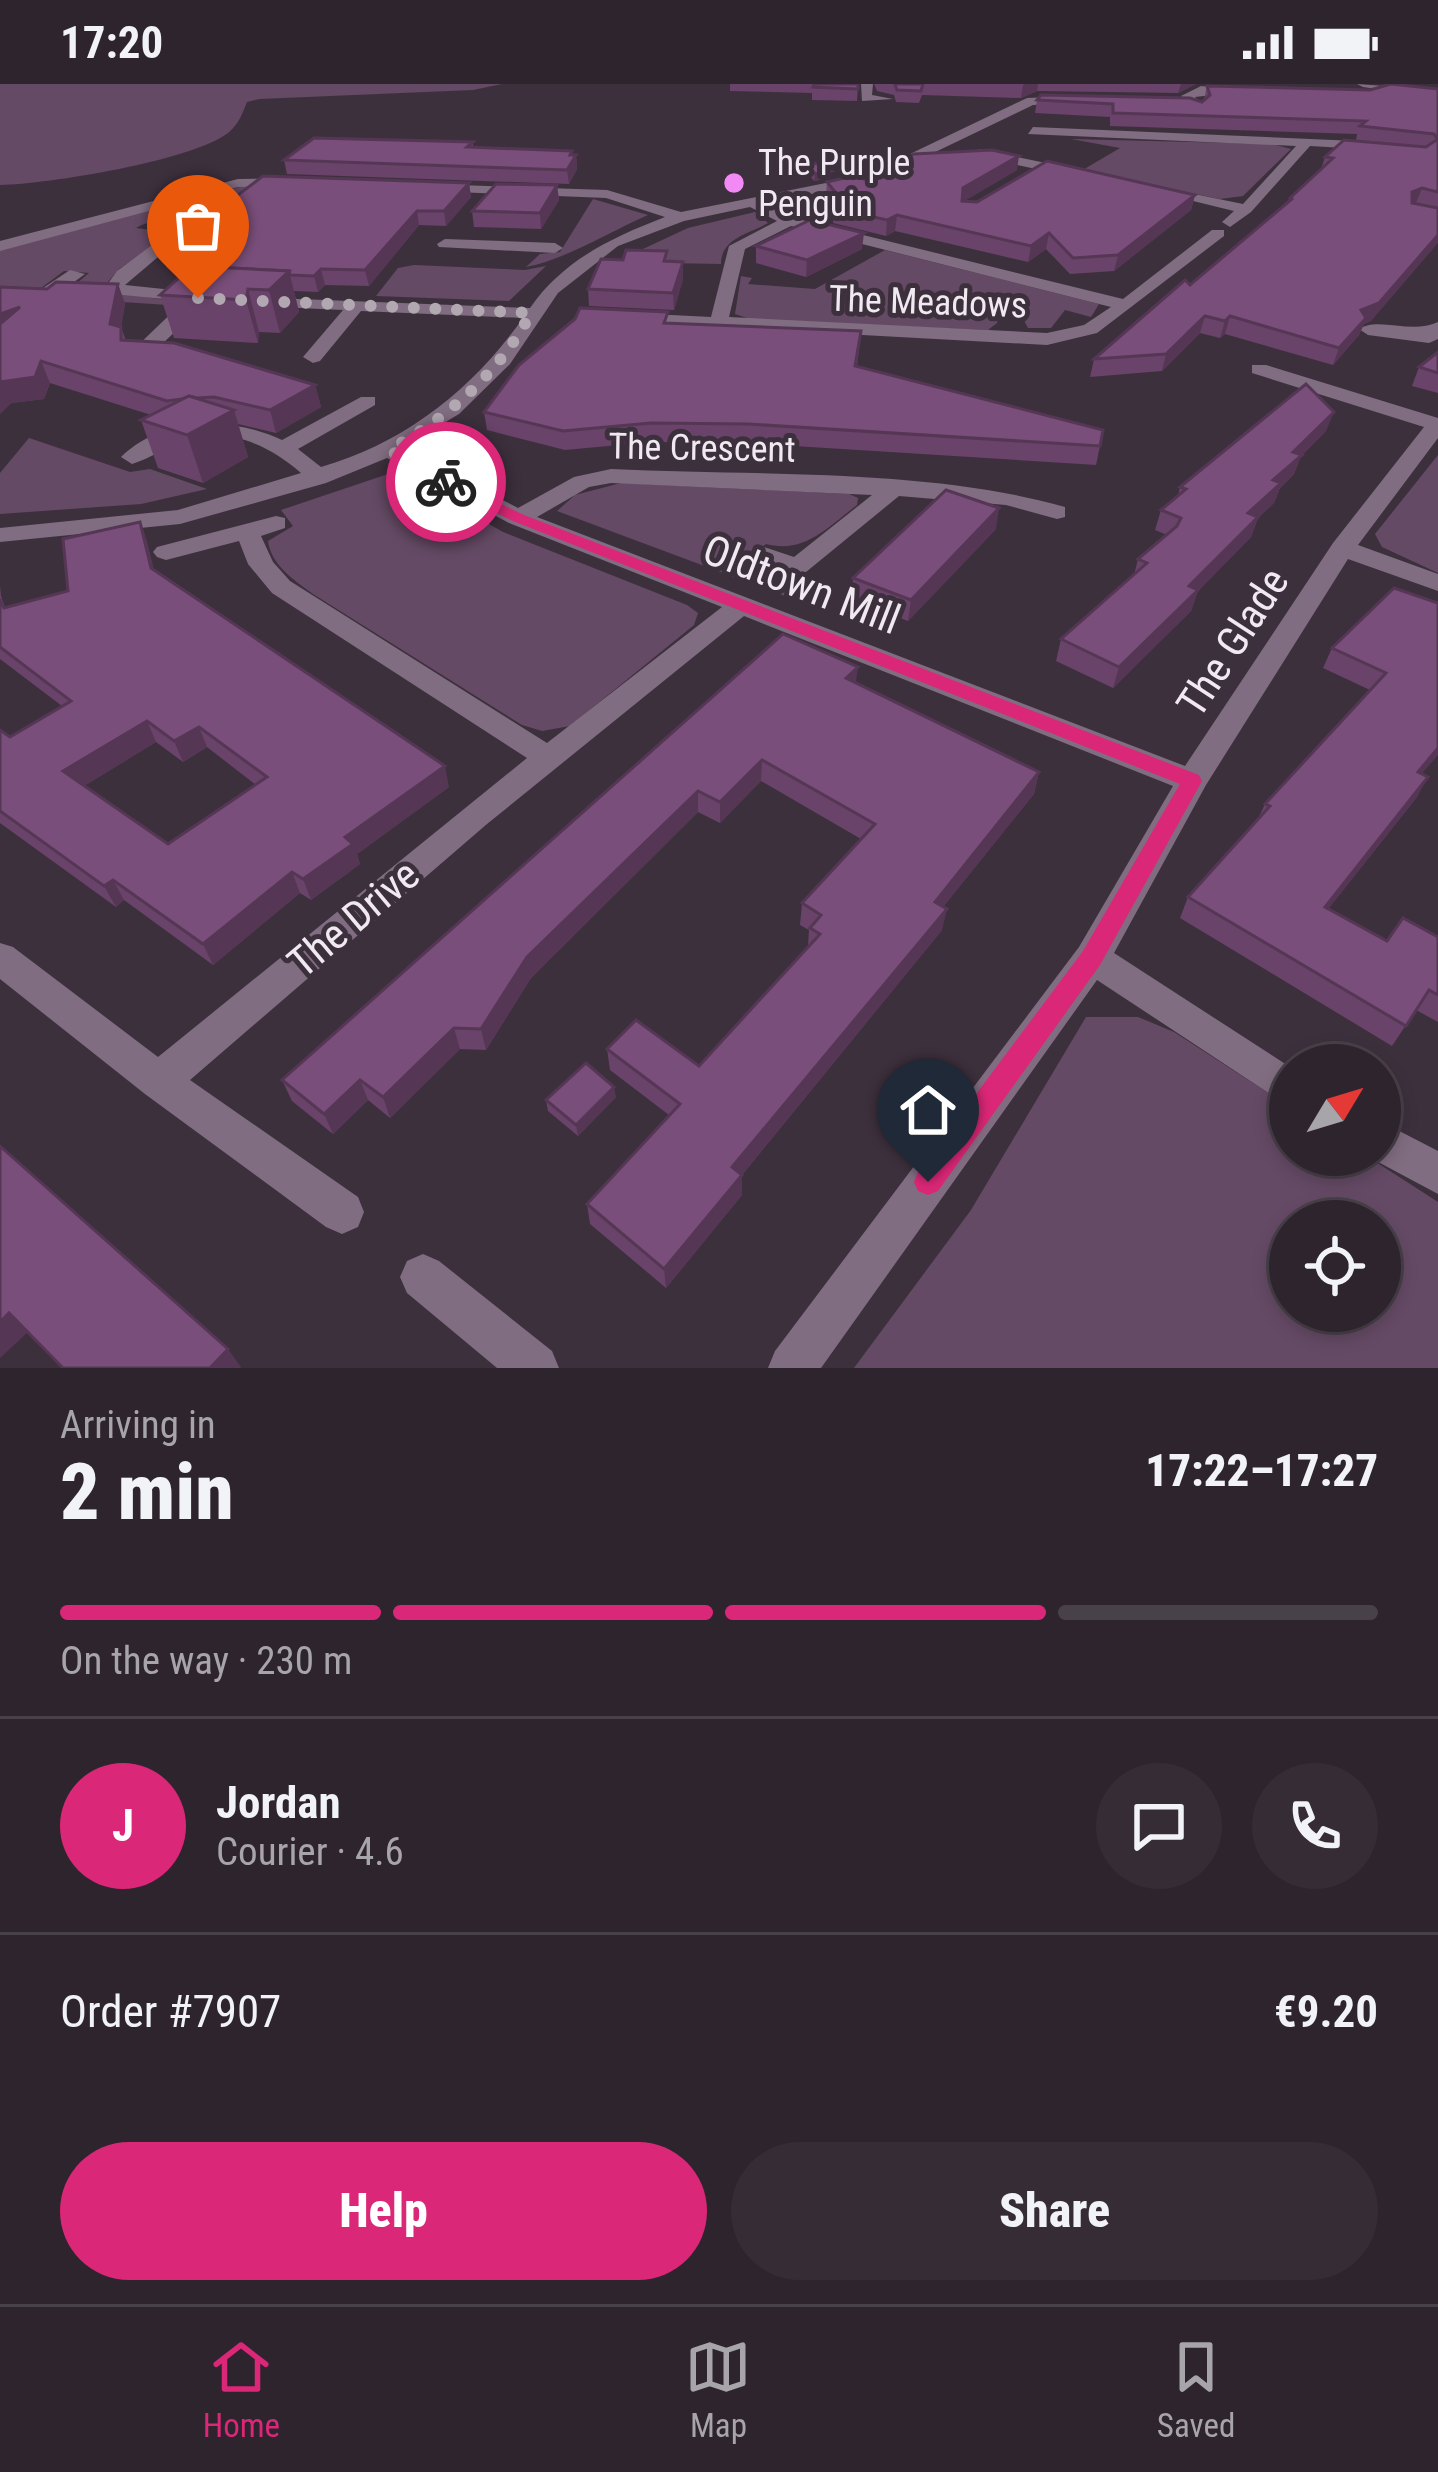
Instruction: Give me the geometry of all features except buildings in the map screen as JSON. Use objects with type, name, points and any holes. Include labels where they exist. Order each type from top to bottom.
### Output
[{"type":"street","points":[[867,84],[866,98],[886,99]]},
{"type":"street","points":[[1364,84],[1438,94]]},
{"type":"street","points":[[1345,93],[1390,87]]},
{"type":"street","points":[[1188,105],[1186,96],[1201,90],[1261,92]]},
{"type":"street","points":[[0,535],[180,517],[318,478],[389,450],[434,423],[481,383],[510,351],[531,313],[586,259],[635,232],[680,217],[870,178],[944,146],[1042,91],[1095,100]]},
{"type":"street","points":[[1033,130],[1401,148]]},
{"type":"street","name":"The Meadows","points":[[616,317],[1047,339],[1090,329],[1246,209],[1304,149],[1300,142]]},
{"type":"street","points":[[944,146],[1094,177]]},
{"type":"street","points":[[1015,183],[1043,166]]},
{"type":"street","points":[[0,246],[238,183],[306,183]]},
{"type":"street","points":[[411,186],[607,194],[680,217]]},
{"type":"street","points":[[1138,186],[1246,209]]},
{"type":"street","points":[[472,212],[492,189]]},
{"type":"street","name":"The Meadows","points":[[752,202],[789,221],[1126,304]]},
{"type":"street","points":[[718,323],[737,246],[789,221]]},
{"type":"street","points":[[145,226],[191,222],[123,275],[113,289],[220,299]]},
{"type":"street","points":[[432,260],[458,228]]},
{"type":"street","points":[[445,244],[555,248]]},
{"type":"street","points":[[520,265],[532,247]]},
{"type":"street","points":[[26,291],[49,292],[74,284]]},
{"type":"street","points":[[179,356],[139,355],[198,298]]},
{"type":"street","points":[[242,300],[531,313]]},
{"type":"street","points":[[313,357],[356,306]]},
{"type":"street","points":[[1368,329],[1433,333]]},
{"type":"street","name":"The Glade","points":[[792,1368],[1091,958],[1192,781],[1342,548],[1437,425],[1258,368]]},
{"type":"street","points":[[283,449],[368,401]]},
{"type":"street","points":[[132,457],[184,433],[217,428],[283,449],[318,478]]},
{"type":"street","name":"Oldtown Mill","points":[[389,450],[518,518],[1192,781]]},
{"type":"street","name":"The Crescent","points":[[518,518],[582,482],[610,476],[1008,498],[1057,512]]},
{"type":"street","points":[[764,555],[796,567],[893,489]]},
{"type":"street","points":[[166,552],[276,523]]},
{"type":"street","points":[[247,532],[261,564],[290,595],[549,758]]},
{"type":"street","name":"The Glade","points":[[1342,548],[1438,583]]},
{"type":"street","name":"The Drive","points":[[159,1081],[740,606]]},
{"type":"street","points":[[0,958],[159,1081],[342,1212]]},
{"type":"street","points":[[1091,958],[1269,1075]]},
{"type":"street","points":[[1401,1153],[1438,1174]]},
{"type":"street","points":[[423,1276],[535,1368]]},
{"type":"shaded area","points":[[0,84],[502,84],[473,90],[259,99],[247,102],[228,133],[184,153],[83,175],[0,185]]},
{"type":"shaded area","points":[[1071,139],[1272,144],[1291,149],[1243,196],[1220,199],[1081,171],[1120,148]]},
{"type":"shaded area","points":[[251,184],[228,214],[166,219],[136,228],[160,231],[163,238],[119,269],[101,290],[165,300],[168,305],[76,299],[76,284],[89,273],[64,271],[41,288],[0,286],[0,249]]},
{"type":"shaded area","points":[[593,199],[648,215],[572,252],[526,267],[540,254],[560,252]]},
{"type":"shaded area","points":[[755,212],[768,223],[731,243],[721,264],[615,262],[688,228]]},
{"type":"shaded area","points":[[885,250],[1099,304],[1091,317],[1065,310],[1051,328],[1028,328],[1020,313],[998,314],[997,323],[988,330],[753,320],[735,314],[741,276],[752,278],[748,284],[815,289]]},
{"type":"shaded area","points":[[546,266],[509,301],[376,296],[398,268],[525,270]]},
{"type":"shaded area","points":[[29,438],[130,472],[150,469],[207,489],[141,504],[0,514],[0,473]]},
{"type":"shaded area","points":[[1438,455],[1438,573],[1382,547],[1375,534]]},
{"type":"shaded area","points":[[397,471],[503,532],[687,605],[698,613],[694,625],[570,726],[542,731],[522,725],[313,594],[274,557],[268,541],[293,526],[281,510]]},
{"type":"shaded area","points":[[621,483],[858,498],[857,505],[804,542],[766,544],[747,558],[808,587],[793,599],[557,511],[575,495]]},
{"type":"shaded area","points":[[1086,1017],[1138,1017],[1174,1032],[1269,1093],[1269,1176],[1398,1176],[1438,1202],[1438,1368],[854,1368],[971,1210]]},
{"type":"way so far","points":[[198,298],[531,313],[510,351],[481,383],[452,410],[389,450],[446,482]]},
{"type":"place","name":"The Purple Penguin","points":[[734,183]]},
{"type":"route","points":[[446,482],[518,518],[1192,781],[1091,958],[928,1182]]}]
